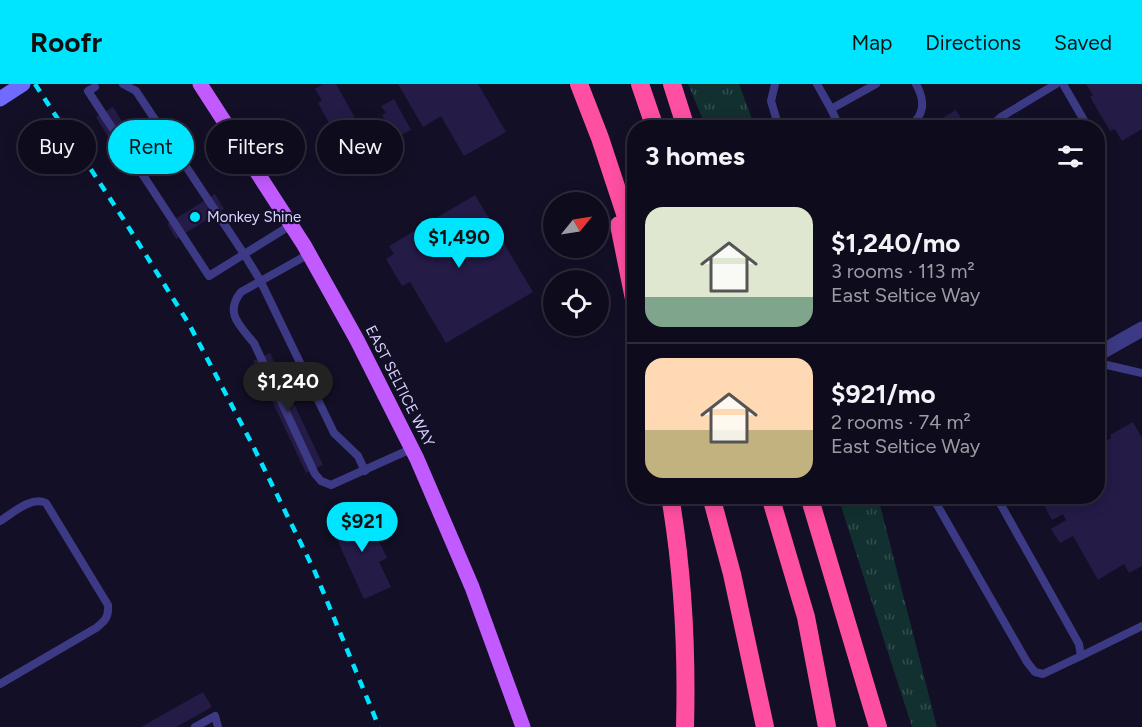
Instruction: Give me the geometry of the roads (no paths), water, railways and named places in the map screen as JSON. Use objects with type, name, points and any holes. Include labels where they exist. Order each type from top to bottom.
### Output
[{"type":"highway","points":[[579,84],[600,138],[627,220]]},
{"type":"highway","points":[[640,84],[652,120]]},
{"type":"highway","points":[[672,84],[683,120]]},
{"type":"highway","points":[[600,138],[627,265]]},
{"type":"highway","points":[[671,504],[683,609],[685,727]]},
{"type":"highway","points":[[713,504],[732,574],[765,727]]},
{"type":"highway","points":[[772,504],[806,617],[827,727]]},
{"type":"highway","points":[[811,504],[878,727]]},
{"type":"main road","name":"EAST SELTICE WAY","points":[[200,84],[309,254],[357,340],[411,449],[472,587],[523,727]]},
{"type":"street","points":[[0,99],[23,84]]},
{"type":"street","points":[[1105,350],[1142,329]]},
{"type":"lane","points":[[123,84],[136,91],[244,254],[260,280],[334,433],[358,456],[364,471]]},
{"type":"lane","points":[[775,84],[771,101],[777,120]]},
{"type":"lane","points":[[817,84],[836,120]]},
{"type":"lane","points":[[831,109],[876,84]]},
{"type":"lane","points":[[916,84],[922,108],[918,120]]},
{"type":"lane","points":[[997,120],[1056,84]]},
{"type":"lane","points":[[1063,84],[1084,120]]},
{"type":"lane","points":[[96,85],[88,91],[210,276],[291,225]]},
{"type":"lane","points":[[309,254],[241,292],[233,306],[235,318],[254,343],[315,474],[321,481],[331,486],[411,449]]},
{"type":"lane","points":[[1105,365],[1142,373]]},
{"type":"lane","points":[[0,521],[32,501],[40,500],[46,503],[108,605],[109,614],[105,622],[96,628],[0,684]]},
{"type":"lane","points":[[937,504],[1027,662],[1035,672],[1043,674],[1142,626]]},
{"type":"lane","points":[[1000,504],[1079,644],[1081,656]]},
{"type":"lane","points":[[195,727],[215,716],[218,727]]},
{"type":"railway","points":[[35,84],[189,324],[251,442],[315,572],[379,727]]},
{"type":"place","name":"Monkey Shine","points":[[195,217]]}]
